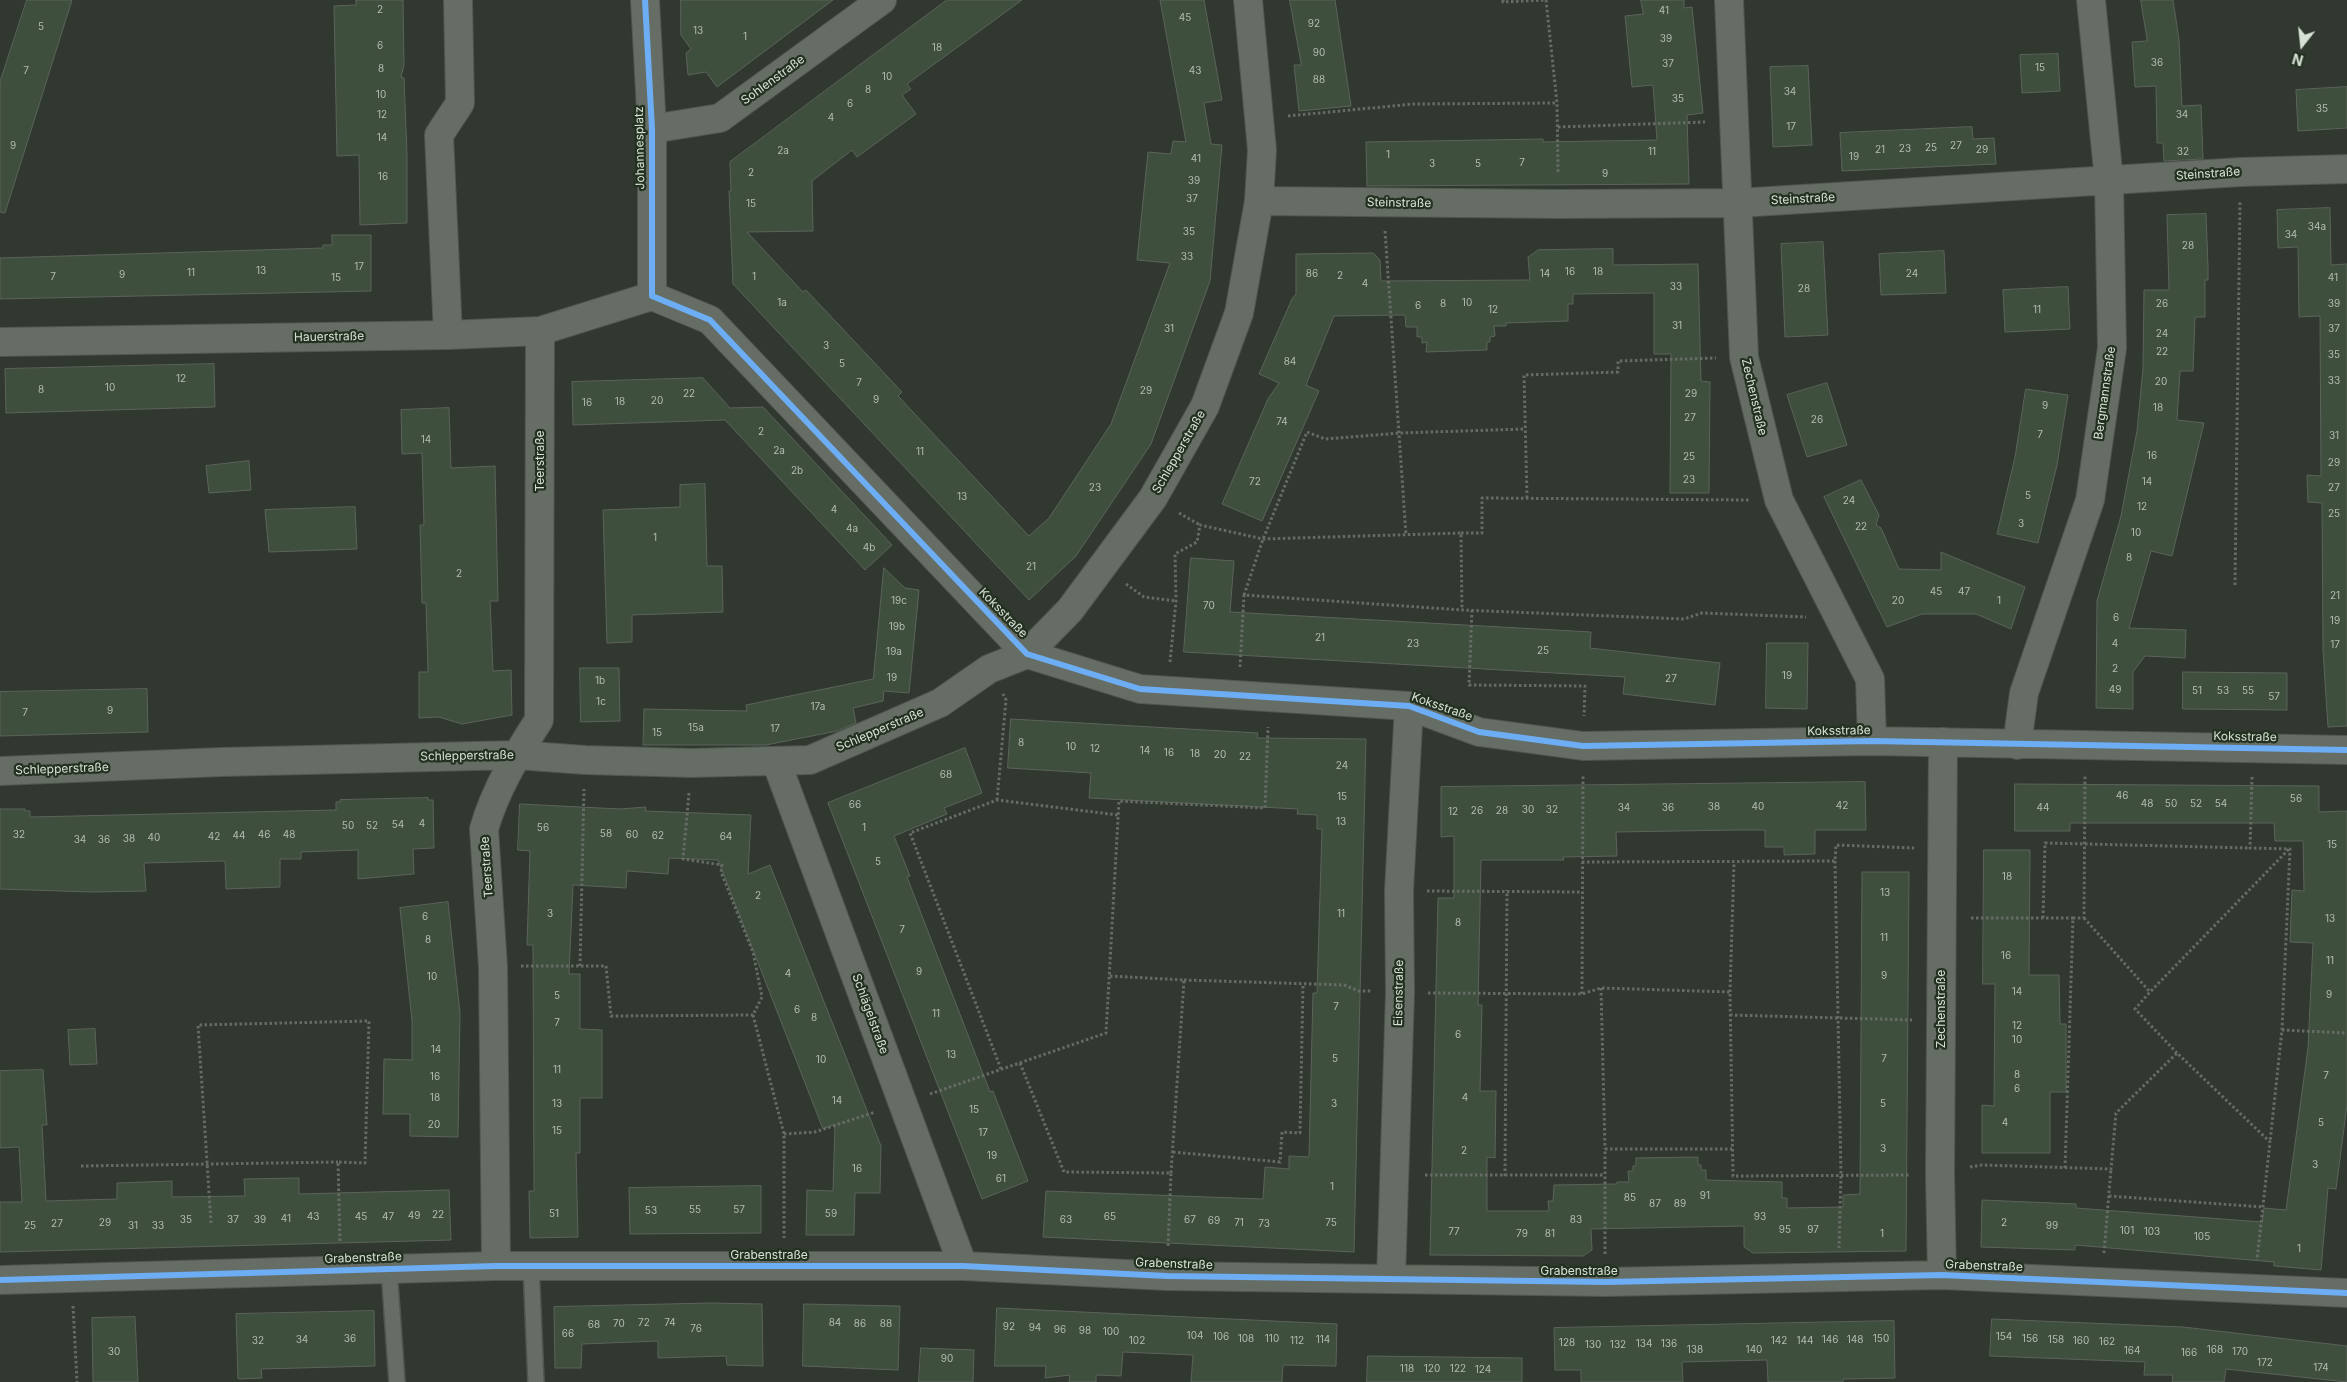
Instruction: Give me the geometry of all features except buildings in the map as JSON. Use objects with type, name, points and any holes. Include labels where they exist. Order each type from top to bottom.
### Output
[{"type":"street","points":[[448,335],[438,135],[460,102],[458,0]]},
{"type":"street","name":"Johannesplatz","points":[[645,0],[652,129],[652,296]]},
{"type":"street","name":"Sohlenstraße","points":[[652,129],[720,118],[882,0]]},
{"type":"street","name":"Schlepperstraße","points":[[0,771],[222,762],[517,755],[585,760],[691,763],[810,760],[940,704],[989,669],[1027,654],[1070,610],[1153,498],[1205,406],[1239,313],[1259,201],[1262,150],[1248,0]]},
{"type":"street","name":"Zechenstraße","points":[[1729,0],[1744,357],[1780,500],[1870,679],[1872,741]]},
{"type":"street","name":"Bergmannstraße","points":[[2017,745],[2024,692],[2090,500],[2112,348],[2109,181],[2091,0]]},
{"type":"street","name":"Steinstraße","points":[[1259,201],[1558,204],[1738,203],[2241,172],[2347,169]]},
{"type":"street","name":"Hauerstraße","points":[[0,342],[448,335],[540,331],[652,296]]},
{"type":"street","name":"Koksstraße","points":[[652,296],[710,320],[1027,654],[1140,689],[1409,706],[1479,732],[1583,746],[1872,741],[2347,750]]},
{"type":"street","name":"Teerstraße","points":[[496,1266],[494,967],[484,829],[490,808],[517,755],[539,720],[540,331]]},
{"type":"street","name":"Eisenstraße","points":[[1390,1279],[1400,993],[1399,891],[1409,706]]},
{"type":"street","name":"Zechenstraße","points":[[1942,1275],[1940,1174],[1943,742]]},
{"type":"street","name":"Schlägelstraße","points":[[776,761],[963,1266]]},
{"type":"street","name":"Grabenstraße","points":[[0,1280],[496,1266],[963,1266],[1167,1276],[1606,1282],[1942,1275],[2347,1293]]},
{"type":"lane","points":[[531,1266],[536,1382]]},
{"type":"lane","points":[[389,1268],[396,1382]]},
{"type":"path","points":[[1503,0],[1503,2],[1546,0],[1557,103],[1558,204]]},
{"type":"path","points":[[1259,119],[1413,104],[1557,103]]},
{"type":"path","points":[[1558,127],[1735,121]]},
{"type":"path","points":[[2235,585],[2241,172]]},
{"type":"path","points":[[1383,203],[1406,535]]},
{"type":"path","points":[[1527,498],[1524,374],[1618,372],[1618,361],[1744,357]]},
{"type":"path","points":[[1239,694],[1244,595],[1263,539],[1307,432],[1325,439],[1525,429]]},
{"type":"path","points":[[1167,691],[1176,601],[1175,554],[1197,542],[1200,526],[1263,539],[1482,533],[1482,498],[1780,500]]},
{"type":"path","points":[[1461,533],[1462,610]]},
{"type":"path","points":[[1102,566],[1144,597],[1176,601]]},
{"type":"path","points":[[1244,595],[1462,610],[1684,619],[1702,612],[1839,618]]},
{"type":"path","points":[[1472,610],[1469,685],[1585,686],[1581,892],[1582,994]]},
{"type":"path","points":[[989,669],[1006,700],[997,800]]},
{"type":"path","points":[[784,1134],[815,1132],[1106,1033],[1118,800],[1265,808],[1269,696]]},
{"type":"path","points":[[2085,745],[2084,918],[2150,992]]},
{"type":"path","points":[[2250,848],[2252,748]]},
{"type":"path","points":[[580,966],[585,760]]},
{"type":"path","points":[[691,763],[683,859],[722,865],[721,872],[753,952],[762,997],[753,1015],[784,1134],[784,1266]]},
{"type":"path","points":[[1001,1069],[910,833],[997,800],[1118,815]]},
{"type":"path","points":[[2043,918],[2045,843],[2290,849]]},
{"type":"path","points":[[1838,1278],[1841,1175],[1837,1018],[1836,845],[1942,849]]},
{"type":"path","points":[[2270,1142],[2177,1053],[2135,1009],[2290,849]]},
{"type":"path","points":[[2254,1288],[2282,1030],[2290,849]]},
{"type":"path","points":[[1582,862],[1734,863],[1835,861]]},
{"type":"path","points":[[1734,863],[1730,992],[1733,1176],[1940,1174],[1982,1165],[2111,1169]]},
{"type":"path","points":[[1505,1176],[1508,993],[1507,890]]},
{"type":"path","points":[[1399,891],[1507,890],[1581,892]]},
{"type":"path","points":[[1942,918],[2084,918]]},
{"type":"path","points":[[2065,1168],[2073,918]]},
{"type":"path","points":[[494,967],[606,966],[611,1016],[753,1015]]},
{"type":"path","points":[[1110,976],[1344,985],[1359,991],[1400,993],[1582,994],[1601,988],[1730,992]]},
{"type":"path","points":[[1167,1276],[1171,1173],[1184,980]]},
{"type":"path","points":[[1173,1152],[1280,1162],[1282,1132],[1300,1133],[1303,984]]},
{"type":"path","points":[[1601,988],[1606,1282]]},
{"type":"path","points":[[1730,1016],[1941,1021]]},
{"type":"path","points":[[81,1166],[207,1164],[338,1162],[365,1162],[369,1020],[198,1025],[207,1164],[211,1224]]},
{"type":"path","points":[[2282,1030],[2347,1033]]},
{"type":"path","points":[[2101,1282],[2116,1113],[2177,1053]]},
{"type":"path","points":[[1020,1063],[1064,1172],[1171,1173]]},
{"type":"path","points":[[1605,1149],[1732,1149]]},
{"type":"path","points":[[338,1162],[341,1270]]},
{"type":"path","points":[[1393,1174],[1604,1175]]},
{"type":"path","points":[[2109,1196],[2263,1207]]},
{"type":"path","points":[[71,1278],[77,1382]]},
{"type":"cycle path","points":[[645,0],[652,129],[652,296],[710,320],[1027,654],[1140,689],[1409,706],[1479,732],[1583,746],[1872,741],[2347,750]]},
{"type":"cycle path","points":[[0,1280],[496,1266],[963,1266],[1167,1276],[1606,1282],[1942,1275],[2347,1293]]}]
